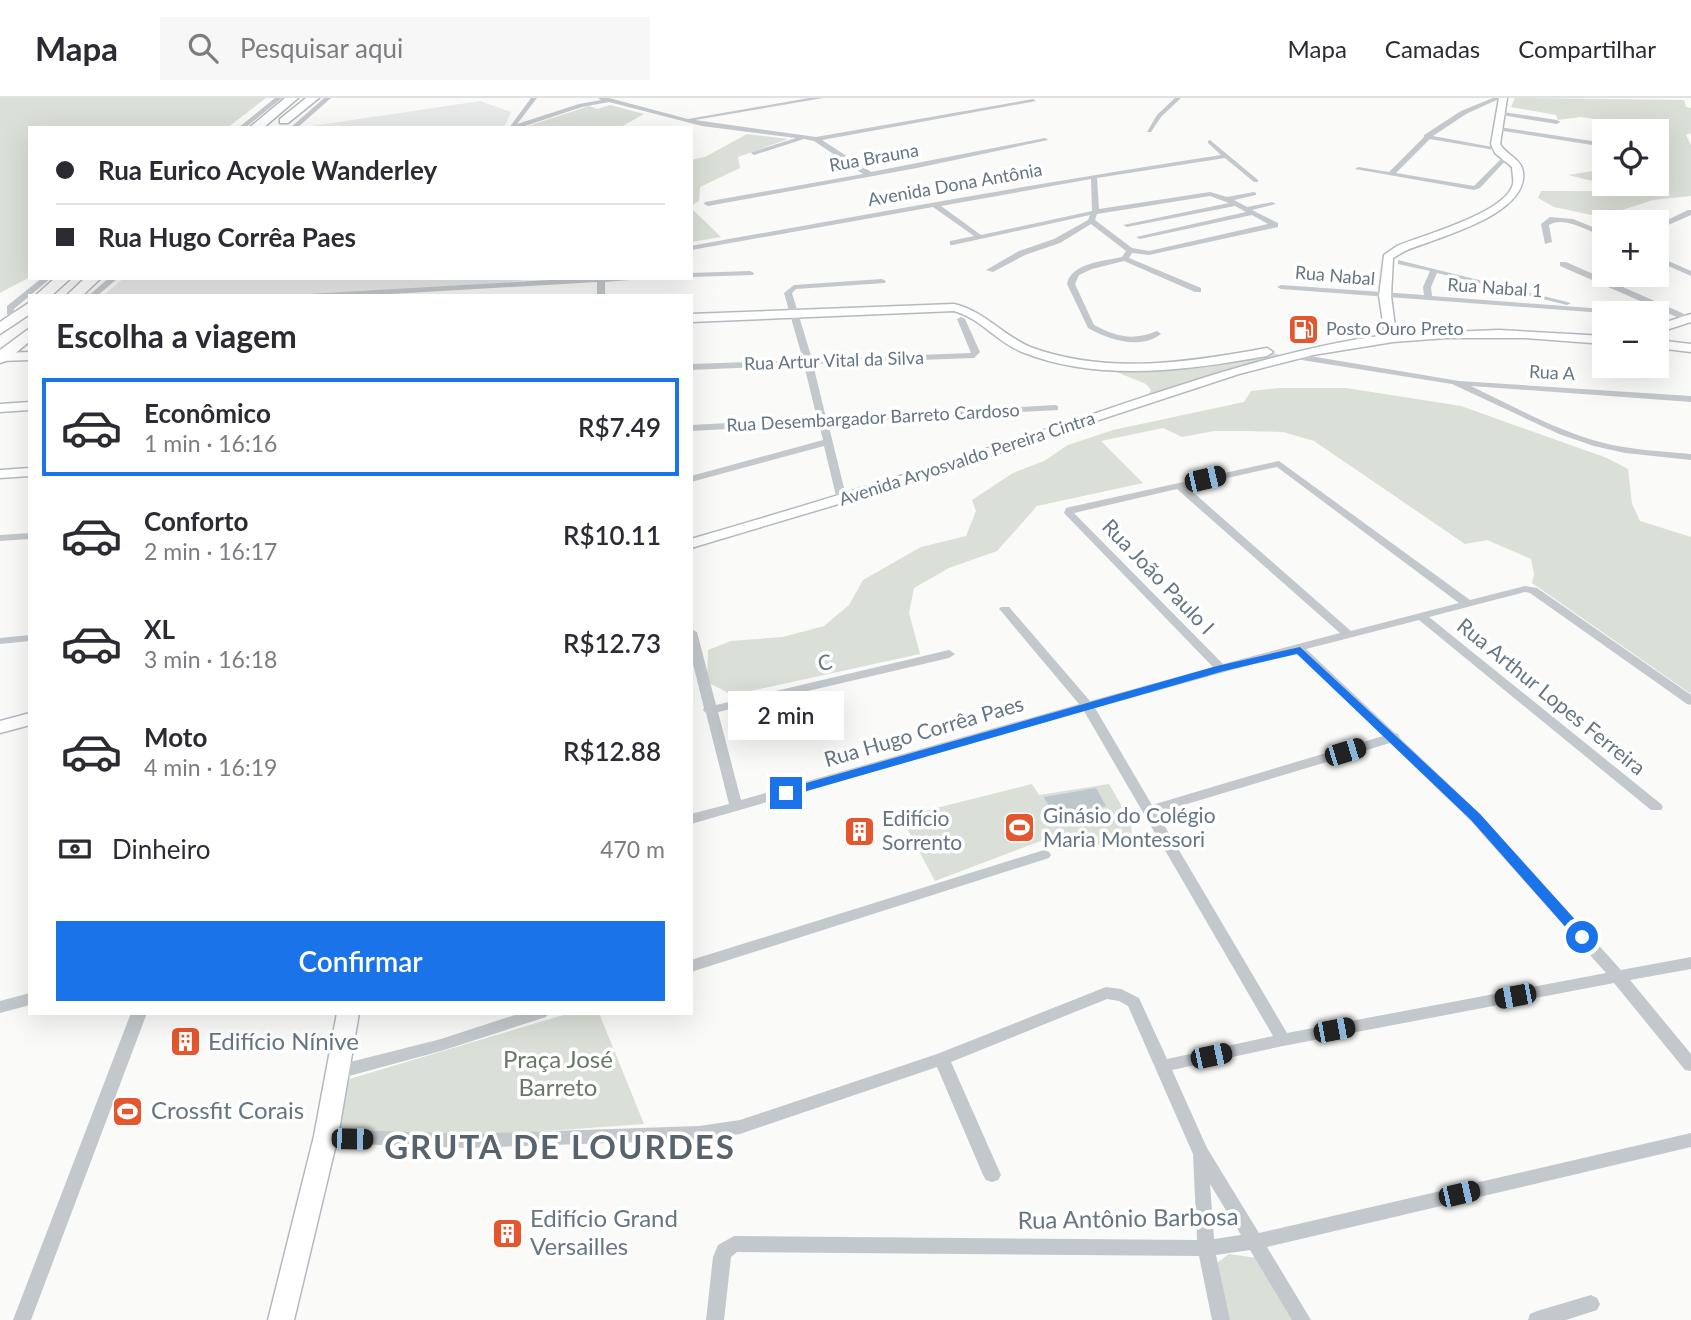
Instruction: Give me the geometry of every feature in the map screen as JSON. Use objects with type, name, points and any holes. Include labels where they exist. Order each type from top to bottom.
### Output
[{"type":"highway","points":[[257,126],[277,104],[292,98]]},
{"type":"highway","points":[[280,126],[303,113],[313,98]]},
{"type":"highway","points":[[44,294],[62,280]]},
{"type":"highway","points":[[75,294],[92,280]]},
{"type":"highway","points":[[0,330],[26,313]]},
{"type":"highway","points":[[0,357],[28,335]]},
{"type":"main road","points":[[1390,335],[1385,296],[1386,261],[1406,245],[1479,219],[1511,195],[1518,184],[1520,173],[1514,162],[1502,153],[1495,139],[1503,114],[1500,98]]},
{"type":"main road","points":[[693,318],[795,313],[960,313],[976,317],[1002,338],[1030,351],[1063,360],[1118,367],[1168,366],[1390,335],[1468,327],[1592,336]]},
{"type":"main road","points":[[1669,326],[1690,319]]},
{"type":"main road","points":[[1390,335],[1479,333],[1592,338]]},
{"type":"main road","name":"Avenida Aryosvaldo Pereira Cintra","points":[[693,543],[842,500],[1241,369],[1390,335]]},
{"type":"main road","points":[[1669,335],[1677,340],[1691,341]]},
{"type":"main road","points":[[1669,345],[1691,348]]},
{"type":"main road","points":[[0,357],[28,356]]},
{"type":"main road","points":[[1168,366],[1165,372],[1169,379],[1188,385]]},
{"type":"main road","points":[[1118,367],[1150,379],[1157,395]]},
{"type":"main road","points":[[0,408],[28,406]]},
{"type":"main road","points":[[0,474],[28,472]]},
{"type":"main road","points":[[0,727],[28,720]]},
{"type":"main road","points":[[281,1320],[326,1136],[348,1015]]},
{"type":"street","points":[[294,126],[303,113],[328,98]]},
{"type":"street","points":[[513,126],[534,98]]},
{"type":"street","points":[[518,126],[581,105],[620,98]]},
{"type":"street","points":[[687,120],[820,98]]},
{"type":"street","points":[[1149,131],[1159,116],[1178,98]]},
{"type":"street","points":[[1391,174],[1426,136],[1455,115],[1500,98]]},
{"type":"street","points":[[604,99],[687,120],[816,139],[1033,101]]},
{"type":"street","points":[[244,126],[277,104]]},
{"type":"street","points":[[1503,114],[1557,122]]},
{"type":"street","points":[[1499,129],[1592,143]]},
{"type":"street","points":[[1358,169],[1474,188],[1502,153],[1426,136]]},
{"type":"street","points":[[754,153],[804,138]]},
{"type":"street","points":[[816,139],[870,175]]},
{"type":"street","name":"Rua Brauna","points":[[708,204],[1045,140]]},
{"type":"street","points":[[1210,142],[1256,181]]},
{"type":"street","name":"Avenida Dona Antônia","points":[[693,248],[1094,176],[1226,156]]},
{"type":"street","points":[[990,270],[1022,253],[1057,241],[1091,221],[1096,212],[1094,176]]},
{"type":"street","points":[[953,243],[1096,212],[1210,194],[1231,201],[1276,226],[1128,255],[1076,273],[1071,280],[1091,326],[1097,330],[1135,339],[1146,339],[1157,334]]},
{"type":"street","points":[[1127,225],[1254,194]]},
{"type":"street","points":[[934,204],[978,236]]},
{"type":"street","points":[[1140,237],[1272,204]]},
{"type":"street","points":[[1669,222],[1691,212]]},
{"type":"street","points":[[1548,242],[1545,224],[1553,219],[1570,221],[1592,230]]},
{"type":"street","points":[[1091,221],[1128,255],[1198,289]]},
{"type":"street","points":[[1401,262],[1592,308]]},
{"type":"street","points":[[1563,264],[1690,319]]},
{"type":"street","points":[[1669,264],[1691,274]]},
{"type":"street","points":[[1428,299],[1427,288],[1434,270]]},
{"type":"street","points":[[693,275],[750,273]]},
{"type":"street","points":[[26,313],[10,312],[11,306],[44,280]]},
{"type":"street","points":[[94,294],[112,280]]},
{"type":"street","points":[[330,294],[584,280]]},
{"type":"street","points":[[842,500],[788,292],[794,287],[881,281]]},
{"type":"street","points":[[497,294],[499,285]]},
{"type":"street","name":"Rua Nabal","points":[[1281,287],[1385,296]]},
{"type":"street","name":"Rua Nabal 1","points":[[1385,296],[1592,311]]},
{"type":"street","points":[[960,313],[976,354]]},
{"type":"street","points":[[1319,350],[1331,362]]},
{"type":"street","name":"Rua Artur Vital da Silva","points":[[693,367],[976,354]]},
{"type":"street","points":[[1292,356],[1454,382],[1562,432],[1597,444],[1625,450],[1691,457]]},
{"type":"street","name":"Rua A","points":[[1454,382],[1691,399]]},
{"type":"street","name":"Rua Desembargador Barreto Cardoso","points":[[693,428],[1055,408]]},
{"type":"street","points":[[693,478],[827,442]]},
{"type":"street","points":[[1178,485],[1276,464],[1282,465],[1468,604]]},
{"type":"street","points":[[1178,485],[1350,636]]},
{"type":"street","name":"Rua João Paulo I","points":[[1178,485],[1069,511],[1221,668]]},
{"type":"street","points":[[0,538],[28,536]]},
{"type":"street","name":"Rua Hugo Corrêa Paes","points":[[693,818],[1221,668],[1300,650],[1529,589],[1691,701]]},
{"type":"street","points":[[1005,609],[1088,707],[1283,1040]]},
{"type":"street","name":"Rua Arthur Lopes Ferreira","points":[[1422,617],[1656,807]]},
{"type":"street","points":[[0,641],[28,638]]},
{"type":"street","points":[[693,641],[736,807]]},
{"type":"street","points":[[1300,650],[1475,817],[1618,977],[1691,1065]]},
{"type":"street","name":"C","points":[[709,710],[948,654]]},
{"type":"street","points":[[1149,811],[1394,737]]},
{"type":"street","points":[[693,965],[1044,855]]},
{"type":"street","points":[[1163,1066],[1283,1040],[1691,963]]},
{"type":"street","points":[[326,1136],[468,1141],[699,1133],[740,1127],[942,1059],[1106,993],[1117,994],[1127,996],[1134,1002],[1200,1152],[1302,1320]]},
{"type":"street","points":[[0,1007],[28,1000]]},
{"type":"street","points":[[22,1320],[138,1015]]},
{"type":"street","points":[[338,1072],[441,1045],[535,1015]]},
{"type":"street","points":[[942,1059],[992,1175]]},
{"type":"street","name":"Rua Antônio Barbosa","points":[[715,1320],[724,1251],[734,1244],[1206,1248],[1253,1242],[1691,1140]]},
{"type":"street","points":[[1200,1152],[1206,1248],[1221,1320]]},
{"type":"street","points":[[1537,1320],[1591,1304]]},
{"type":"shaded area","points":[[480,101],[511,112],[505,126],[312,126]]},
{"type":"shaded area","points":[[122,280],[521,280],[336,294],[105,294]]},
{"type":"shaded area","points":[[1096,788],[1106,806],[1054,816],[1044,797]]},
{"type":"green space","points":[[0,98],[266,98],[230,126],[28,126],[28,278],[0,293]]},
{"type":"green space","points":[[1515,98],[1684,100],[1686,107],[1691,108],[1691,133],[1686,135],[1691,145],[1691,196],[1653,200],[1622,210],[1592,210],[1592,215],[1554,207],[1538,198],[1541,191],[1592,191],[1592,196],[1669,196],[1669,119],[1581,117],[1558,120],[1556,115],[1511,107]]},
{"type":"green space","points":[[610,105],[644,114],[623,126],[528,126],[589,106],[597,109]]},
{"type":"green space","points":[[747,134],[788,139],[738,157],[740,168],[700,187],[699,201],[693,205],[693,160],[705,157]]},
{"type":"green space","points":[[1592,171],[1592,181],[1568,175]]},
{"type":"green space","points":[[693,210],[721,237],[693,242]]},
{"type":"green space","points":[[1278,354],[1279,358],[1146,398],[1151,390],[1146,384],[1109,369]]},
{"type":"green space","points":[[1346,388],[1461,406],[1607,458],[1628,469],[1632,504],[1640,521],[1691,537],[1691,694],[1532,583],[1534,574],[1531,559],[1487,540],[1465,544],[1314,441],[1283,432],[1214,431],[1182,437],[1163,428],[1101,441],[1143,483],[1037,506],[997,551],[949,568],[914,588],[909,613],[920,654],[732,695],[707,682],[708,650],[731,641],[783,637],[824,626],[849,605],[863,580],[921,547],[966,536],[976,511],[972,500],[1013,473],[1044,461],[1068,445],[1113,430],[1244,402],[1251,391]]},
{"type":"green space","name":"Ginásio do Colégio Maria Montessori","points":[[1032,784],[1039,795],[1109,784],[1131,822],[1132,840],[1058,851],[1051,837],[935,881],[901,817]]},
{"type":"green space","name":"Praça José Barreto","points":[[563,1015],[600,1015],[644,1124],[351,1145],[321,1135],[336,1083]]},
{"type":"green space","points":[[1229,1254],[1257,1258],[1294,1320],[1228,1320],[1214,1265]]},
{"type":"place","name":"Posto Ouro Preto","points":[[1303,329]]},
{"type":"place","name":"Ginásio do Colégio Maria Montessori","points":[[1020,828]]},
{"type":"place","name":"Edifício Sorrento","points":[[859,831]]},
{"type":"place","name":"Edifício Nínive","points":[[185,1042]]},
{"type":"place","name":"Crossfit Corais","points":[[128,1111]]},
{"type":"place","name":"Edifício Grand Versailles","points":[[507,1233]]},
{"type":"district","name":"GRUTA DE LOURDES","points":[[560,1147]]},
{"type":"route","points":[[786,793],[1221,668],[1300,650],[1475,817],[1582,937]]}]
